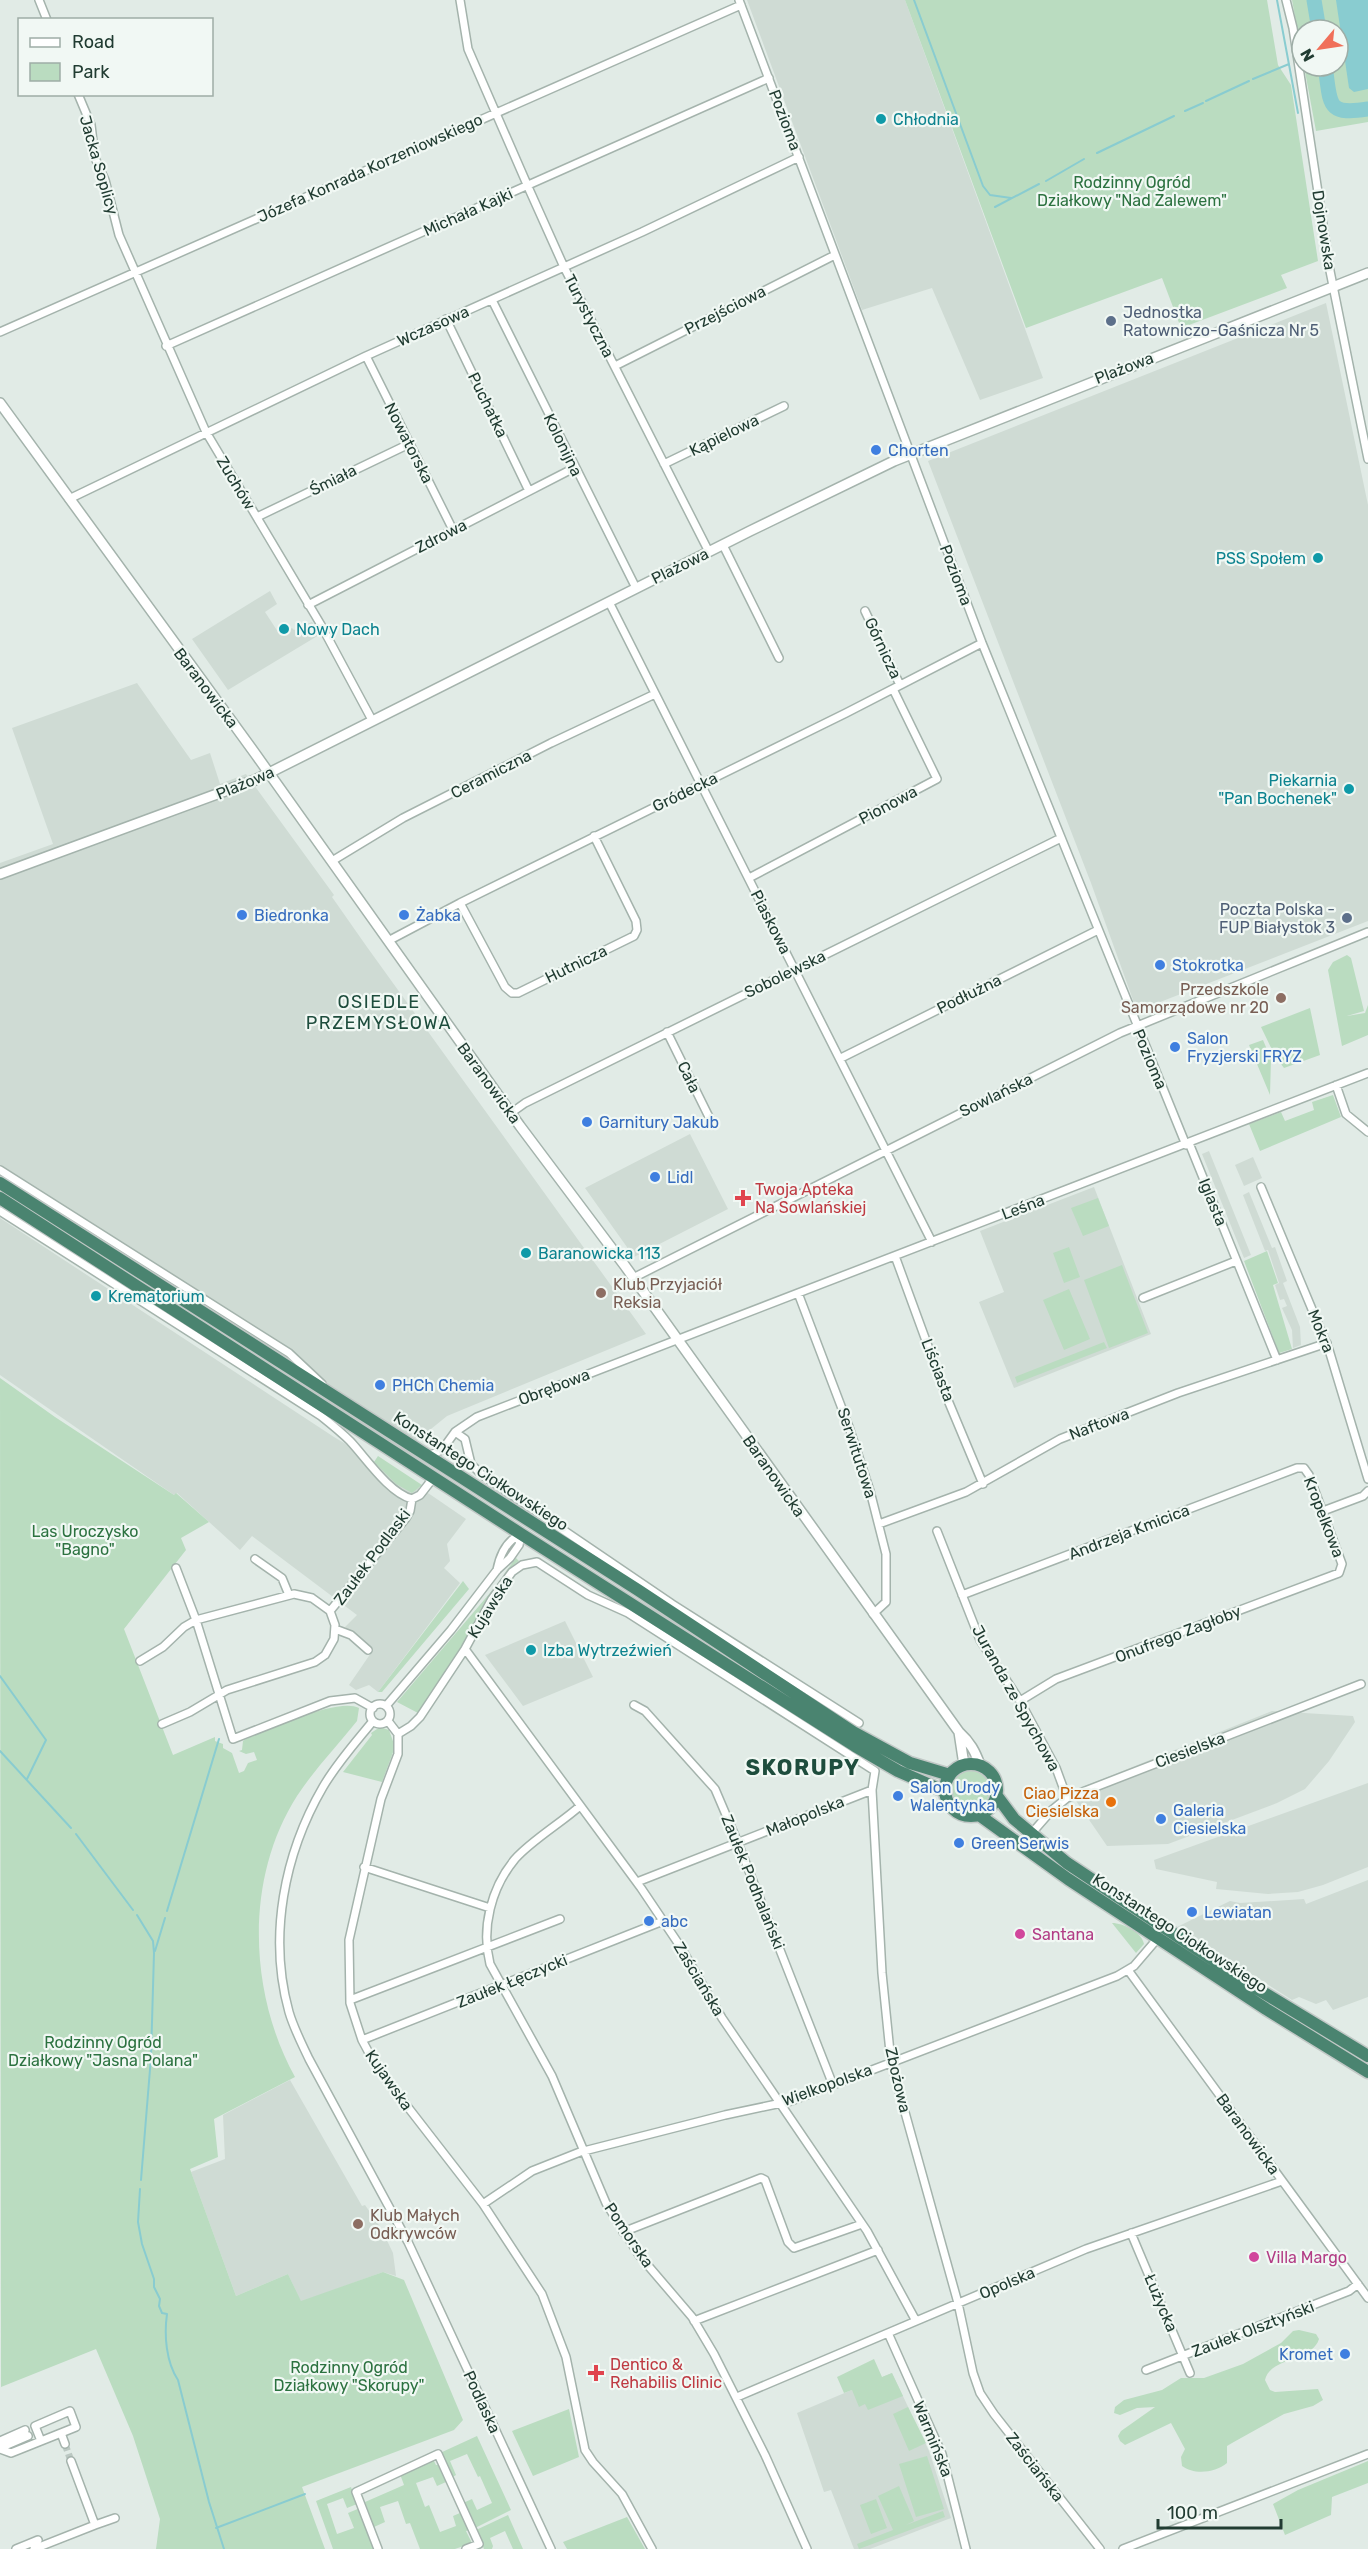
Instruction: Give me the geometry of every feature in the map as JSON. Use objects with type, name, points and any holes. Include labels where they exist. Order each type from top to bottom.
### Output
[{"type":"highway","name":"Konstantego Ciołkowskiego","points":[[0,1183],[530,1521],[853,1732],[910,1763],[951,1775]]},
{"type":"highway","name":"Konstantego Ciołkowskiego","points":[[0,1198],[521,1534],[882,1762],[946,1792]]},
{"type":"highway","points":[[521,1534],[530,1521]]},
{"type":"highway","points":[[964,1765],[980,1766],[992,1774],[997,1788],[997,1796],[987,1810],[979,1815],[965,1815],[956,1810],[947,1800],[946,1792],[951,1775],[964,1765]]},
{"type":"highway","name":"Konstantego Ciołkowskiego","points":[[997,1796],[1014,1819],[1067,1863],[1261,1991],[1368,2056]]},
{"type":"highway","name":"Konstantego Ciołkowskiego","points":[[979,1815],[1068,1879],[1266,2009],[1368,2072]]},
{"type":"street","points":[[39,0],[46,18]]},
{"type":"street","name":"Turystyczna","points":[[460,0],[468,49],[527,185],[564,267],[709,552]]},
{"type":"street","name":"Dojnowska","points":[[1286,0],[1293,28],[1334,286],[1368,459]]},
{"type":"street","name":"Pozioma","points":[[740,3],[982,643],[1136,1026],[1187,1144]]},
{"type":"street","name":"Józefa Konrada Korzeniowskiego","points":[[0,332],[740,3]]},
{"type":"street","name":"Michała Kajki","points":[[166,346],[769,78]]},
{"type":"street","name":"Jacka Soplicy","points":[[79,96],[91,125],[95,158],[105,180],[119,235]]},
{"type":"street","name":"Wczasowa","points":[[69,500],[366,356],[564,267],[799,157]]},
{"type":"street","name":"Zuchów","points":[[119,235],[166,346],[206,432],[309,605],[372,720]]},
{"type":"street","name":"Przejściowa","points":[[615,366],[836,255]]},
{"type":"street","name":"Plażowa","points":[[0,874],[226,792],[270,773],[636,588],[910,454],[1368,273]]},
{"type":"street","name":"Kolonijna","points":[[492,300],[636,588]]},
{"type":"street","name":"Puchatka","points":[[447,320],[529,491]]},
{"type":"street","name":"Nowatorska","points":[[366,356],[453,530]]},
{"type":"street","name":"Baranowicka","points":[[0,403],[270,773],[511,1113],[975,1752],[980,1766]]},
{"type":"street","name":"Kąpielowa","points":[[664,464],[784,406]]},
{"type":"street","name":"Śmiała","points":[[257,517],[409,444]]},
{"type":"street","name":"Zdrowa","points":[[309,605],[574,468]]},
{"type":"street","points":[[723,545],[779,658]]},
{"type":"street","name":"Piaskowa","points":[[609,602],[932,1242]]},
{"type":"street","name":"Górnicza","points":[[866,611],[897,687]]},
{"type":"street","name":"Gródecka","points":[[388,941],[982,643]]},
{"type":"street","name":"Pionowa","points":[[749,878],[937,779],[897,687]]},
{"type":"street","name":"Ceramiczna","points":[[332,861],[404,818],[551,743],[655,694]]},
{"type":"street","name":"Hutnicza","points":[[460,903],[505,987],[512,993],[518,993],[634,936],[637,930],[636,921],[594,836]]},
{"type":"street","name":"Sobolewska","points":[[511,1113],[525,1103],[667,1032],[1061,838]]},
{"type":"street","name":"Podłużna","points":[[841,1058],[1098,930]]},
{"type":"street","name":"Sowlańska","points":[[633,1278],[886,1149],[1136,1026],[1368,932]]},
{"type":"street","name":"Cała","points":[[667,1032],[711,1121]]},
{"type":"street","name":"Leśna","points":[[678,1340],[1368,1072]]},
{"type":"street","points":[[1336,1085],[1346,1114],[1368,1132]]},
{"type":"street","name":"Iglasta","points":[[1187,1144],[1277,1360]]},
{"type":"street","points":[[0,1170],[289,1353],[332,1395]]},
{"type":"street","name":"Mokra","points":[[1261,1187],[1326,1342],[1347,1402],[1368,1476]]},
{"type":"street","points":[[0,1211],[321,1416],[346,1437],[381,1476],[401,1493],[412,1498]]},
{"type":"street","name":"Liściasta","points":[[895,1256],[947,1398],[984,1484]]},
{"type":"street","points":[[1143,1298],[1236,1261]]},
{"type":"street","name":"Serwitutowa","points":[[798,1293],[853,1436],[879,1524],[887,1571],[886,1602],[873,1614]]},
{"type":"street","name":"Obrębowa","points":[[442,1450],[455,1432],[477,1417],[678,1340]]},
{"type":"street","name":"Naftowa","points":[[879,1524],[984,1484],[1035,1451],[1060,1439],[1178,1393],[1326,1342]]},
{"type":"street","points":[[455,1432],[465,1439],[471,1464],[481,1474],[672,1604],[859,1723]]},
{"type":"street","points":[[428,1456],[442,1450],[444,1467]]},
{"type":"street","name":"Kropelkowa","points":[[1297,1468],[1307,1471],[1342,1564],[1339,1573]]},
{"type":"street","name":"Andrzeja Kmicica","points":[[962,1596],[1297,1468]]},
{"type":"street","name":"Zaułek Podlaski","points":[[330,1611],[410,1511],[412,1498],[420,1495],[434,1477]]},
{"type":"street","points":[[1323,1511],[1368,1491]]},
{"type":"street","name":"Juranda ze Spychowa","points":[[937,1531],[980,1640],[1020,1701],[1056,1768],[1067,1798]]},
{"type":"street","points":[[386,1706],[451,1630],[497,1570],[511,1539],[521,1534]]},
{"type":"street","points":[[255,1559],[282,1578],[289,1595]]},
{"type":"street","name":"Kujawska","points":[[652,2549],[622,2494],[588,2456],[566,2357],[550,2309],[533,2277],[483,2204],[376,2066],[362,2040],[350,2000],[349,1940],[381,1799],[398,1754],[398,1734],[420,1717],[465,1649],[504,1581],[517,1568],[528,1563],[542,1563],[588,1595],[628,1612],[875,1771]]},
{"type":"street","points":[[176,1568],[196,1620],[233,1739],[342,1698],[355,1698],[373,1708]]},
{"type":"street","name":"Onufrego Zagłoby","points":[[1020,1701],[1056,1679],[1339,1573]]},
{"type":"street","name":"Zaułek Podlaski","points":[[140,1661],[163,1647],[184,1627],[196,1620],[289,1595],[298,1594],[312,1598],[330,1611],[335,1629],[333,1644],[320,1660],[249,1682],[219,1694],[190,1712],[162,1724]]},
{"type":"street","points":[[335,1629],[351,1635],[368,1650]]},
{"type":"street","name":"Zaściańska","points":[[465,1649],[637,1882],[722,2018],[862,2224],[916,2321]]},
{"type":"street","name":"Ciesielska","points":[[1030,1834],[1052,1810],[1067,1798],[1361,1684]]},
{"type":"street","points":[[381,1704],[386,1706],[390,1715],[388,1721],[382,1724],[373,1721],[370,1714],[373,1708],[381,1704]]},
{"type":"street","name":"Zaułek Podhalański","points":[[634,1705],[645,1711],[715,1789],[833,2085]]},
{"type":"street","name":"Podlaska","points":[[373,1721],[323,1787],[297,1841],[282,1900],[280,1955],[282,1979],[290,2013],[306,2054],[414,2254],[551,2549]]},
{"type":"street","points":[[388,1721],[398,1734]]},
{"type":"street","name":"Baranowicka","points":[[959,1732],[964,1765]]},
{"type":"street","name":"Zbożowa","points":[[875,1771],[872,1790],[882,1973],[891,2062],[958,2303],[975,2382]]},
{"type":"street","name":"Małopolska","points":[[637,1882],[872,1790]]},
{"type":"street","name":"Pomorska","points":[[580,1806],[517,1858],[508,1870],[490,1908],[485,1946],[490,1964],[500,1986],[552,2076],[606,2203],[639,2255],[694,2321],[737,2397],[807,2549]]},
{"type":"street","points":[[364,1867],[490,1908]]},
{"type":"street","points":[[350,2000],[560,1919]]},
{"type":"street","name":"Zaułek Łęczycki","points":[[362,2040],[663,1921]]},
{"type":"street","name":"Wielkopolska","points":[[483,2204],[532,2171],[584,2151],[791,2101],[1128,1970],[1139,1962],[1158,1938]]},
{"type":"street","name":"Baranowicka","points":[[1128,1970],[1368,2298]]},
{"type":"street","points":[[623,2232],[761,2178],[765,2180],[788,2242],[794,2248],[862,2224]]},
{"type":"street","name":"Opolska","points":[[737,2397],[1086,2249],[1282,2181]]},
{"type":"street","name":"Łużycka","points":[[1131,2233],[1190,2373]]},
{"type":"street","points":[[694,2321],[878,2250]]},
{"type":"street","name":"Zaułek Olsztyński","points":[[1146,2370],[1349,2291],[1358,2284]]},
{"type":"street","name":"Warmińska","points":[[888,2333],[942,2454],[966,2549]]},
{"type":"street","name":"Zaściańska","points":[[975,2382],[994,2414],[1100,2549]]},
{"type":"street","points":[[0,2449],[11,2453],[41,2441],[61,2433],[76,2427],[70,2411],[35,2426],[41,2441]]},
{"type":"street","points":[[0,2443],[7,2445],[27,2433]]},
{"type":"street","points":[[61,2433],[65,2444]]},
{"type":"street","points":[[378,2549],[356,2492],[438,2454],[480,2547],[466,2549]]},
{"type":"street","points":[[1124,2549],[1368,2454]]},
{"type":"street","points":[[71,2461],[95,2526]]},
{"type":"street","points":[[34,2549],[115,2518]]},
{"type":"street","points":[[16,2549],[38,2540]]},
{"type":"shaded area","points":[[747,0],[905,0],[1043,378],[980,400],[932,288],[862,310]]},
{"type":"shaded area","points":[[1326,303],[1368,505],[1368,921],[1137,1011],[1091,883],[928,461]]},
{"type":"shaded area","points":[[270,591],[277,604],[265,612],[280,635],[292,628],[294,630],[312,622],[319,635],[228,690],[192,639]]},
{"type":"shaded area","points":[[137,683],[191,760],[210,753],[220,784],[246,774],[334,895],[332,897],[367,947],[646,1334],[447,1416],[415,1442],[0,1180],[0,863],[53,844],[12,728]]},
{"type":"shaded area","points":[[690,1134],[728,1209],[634,1257],[585,1188]]},
{"type":"shaded area","points":[[1209,1151],[1251,1255],[1244,1258],[1202,1154]]},
{"type":"shaded area","points":[[1253,1157],[1262,1178],[1244,1186],[1235,1165]]},
{"type":"shaded area","points":[[1094,1187],[1151,1334],[1014,1388],[979,1302],[1004,1292],[980,1231]]},
{"type":"shaded area","points":[[1249,1192],[1272,1248],[1275,1247],[1287,1281],[1283,1283],[1300,1327],[1301,1345],[1293,1348],[1292,1330],[1282,1308],[1287,1306],[1284,1299],[1280,1300],[1275,1285],[1279,1283],[1268,1250],[1265,1251],[1243,1195]]},
{"type":"shaded area","points":[[0,1218],[334,1437],[431,1495],[466,1519],[447,1544],[450,1561],[444,1568],[460,1583],[378,1692],[369,1685],[356,1690],[349,1685],[373,1650],[345,1627],[357,1615],[252,1536],[240,1550],[177,1493],[174,1495],[0,1375]]},
{"type":"shaded area","points":[[565,1621],[593,1677],[523,1706],[485,1655]]},
{"type":"shaded area","points":[[1272,1711],[1353,1716],[1355,1722],[1329,1761],[1305,1789],[1277,1803],[1168,1844],[1107,1846],[1070,1792]]},
{"type":"shaded area","points":[[1368,1783],[1368,1867],[1323,1885],[1298,1892],[1268,1894],[1216,1889],[1217,1882],[1156,1869],[1154,1860]]},
{"type":"shaded area","points":[[1368,1880],[1368,1997],[1333,2010],[1326,2000],[1316,2004],[1299,1997],[1292,2000],[1177,1927],[1230,1901],[1240,1903],[1304,1899],[1306,1904]]},
{"type":"shaded area","points":[[290,2080],[362,2206],[365,2205],[381,2228],[393,2253],[396,2276],[383,2272],[301,2302],[288,2274],[236,2296],[191,2172],[225,2159],[223,2115]]},
{"type":"shaded area","points":[[892,2373],[929,2451],[951,2518],[870,2549],[854,2549],[831,2490],[824,2492],[797,2413]]},
{"type":"green space","name":"Rodzinny Ogród Działkowy \"Nad Zalewem\"","points":[[905,0],[1267,0],[1278,65],[1291,85],[1318,261],[1281,275],[1287,288],[1181,328],[1162,278],[1026,328]]},
{"type":"green space","points":[[1292,0],[1368,0],[1368,122],[1316,131],[1306,78],[1350,78],[1350,18],[1295,18]]},
{"type":"green space","points":[[1347,955],[1351,958],[1364,1011],[1347,1016],[1365,1013],[1368,1005],[1368,1035],[1342,1046],[1328,970],[1333,962]]},
{"type":"green space","points":[[1310,1008],[1320,1055],[1284,1068],[1275,1056],[1261,1027]]},
{"type":"green space","points":[[1263,1040],[1271,1059],[1270,1095],[1249,1045]]},
{"type":"green space","points":[[1333,1095],[1341,1117],[1260,1151],[1249,1124],[1281,1112],[1285,1121],[1314,1110],[1312,1102]]},
{"type":"green space","points":[[1098,1198],[1109,1226],[1083,1236],[1071,1208]]},
{"type":"green space","points":[[1069,1247],[1080,1277],[1064,1283],[1053,1253]]},
{"type":"green space","points":[[1267,1251],[1278,1283],[1273,1285],[1292,1349],[1279,1353],[1244,1261]]},
{"type":"green space","points":[[1122,1265],[1148,1333],[1109,1348],[1084,1280]]},
{"type":"green space","points":[[1069,1289],[1090,1339],[1064,1350],[1043,1300]]},
{"type":"green space","points":[[1104,1342],[1107,1348],[1017,1383],[1015,1377]]},
{"type":"green space","points":[[0,1378],[174,1495],[176,1493],[209,1522],[181,1538],[186,1550],[124,1629],[173,1755],[215,1737],[215,1741],[223,1744],[223,1748],[232,1753],[239,1773],[244,1771],[248,1763],[257,1760],[254,1752],[246,1754],[239,1751],[242,1750],[243,1741],[246,1739],[320,1711],[335,1707],[359,1708],[357,1721],[304,1786],[280,1828],[268,1863],[261,1900],[259,1936],[261,1974],[268,2010],[295,2077],[214,2119],[218,2157],[190,2169],[236,2296],[288,2274],[301,2301],[383,2272],[404,2280],[463,2420],[454,2430],[302,2487],[325,2549],[156,2549],[160,2519],[133,2436],[96,2349],[1,2387]]},
{"type":"green space","points":[[378,1456],[422,1485],[412,1493],[396,1484],[374,1462]]},
{"type":"green space","points":[[516,1558],[519,1561],[504,1574]]},
{"type":"green space","points":[[500,1580],[463,1644],[418,1713],[397,1702]]},
{"type":"green space","points":[[463,1581],[469,1589],[382,1692],[378,1692]]},
{"type":"green space","points":[[380,1727],[389,1730],[395,1747],[382,1782],[343,1772],[372,1735],[371,1733]]},
{"type":"green space","points":[[971,1770],[978,1771],[984,1776],[989,1782],[989,1796],[984,1802],[978,1807],[971,1808],[964,1807],[958,1802],[953,1796],[952,1789],[953,1782],[958,1776],[964,1771]]},
{"type":"green space","points":[[1112,1923],[1126,1926],[1140,1936],[1144,1944],[1136,1953]]},
{"type":"green space","points":[[1293,2331],[1316,2334],[1319,2339],[1315,2346],[1308,2352],[1275,2367],[1268,2373],[1265,2380],[1270,2390],[1275,2392],[1318,2389],[1323,2400],[1313,2406],[1284,2414],[1227,2446],[1227,2463],[1211,2471],[1198,2472],[1182,2466],[1181,2457],[1185,2449],[1171,2423],[1125,2445],[1120,2441],[1118,2436],[1121,2431],[1155,2407],[1137,2408],[1120,2415],[1114,2413],[1115,2407],[1124,2400],[1162,2390],[1181,2378],[1204,2378],[1243,2364],[1281,2343]]},
{"type":"green space","points":[[874,2359],[882,2377],[892,2373],[903,2396],[868,2410],[865,2404],[859,2407],[852,2390],[844,2393],[837,2377]]},
{"type":"green space","points":[[908,2407],[926,2443],[909,2451],[893,2414]]},
{"type":"green space","points":[[569,2409],[579,2457],[533,2476],[512,2431]]},
{"type":"green space","points":[[477,2436],[511,2510],[475,2528],[463,2503],[472,2499],[477,2510],[492,2503],[480,2476],[478,2477],[467,2454],[450,2461],[456,2475],[451,2478],[440,2453]]},
{"type":"green space","points":[[927,2456],[944,2509],[916,2517],[899,2464]]},
{"type":"green space","points":[[433,2459],[446,2482],[437,2486],[433,2477],[416,2483],[425,2507],[429,2505],[440,2532],[456,2526],[453,2516],[460,2513],[469,2530],[466,2531],[472,2543],[455,2549],[420,2549],[410,2523],[406,2524],[398,2501],[380,2507],[385,2522],[374,2527],[365,2502],[404,2485],[400,2474]]},
{"type":"green space","points":[[1368,2461],[1368,2483],[1332,2497],[1331,2515],[1285,2535],[1273,2504],[1298,2490]]},
{"type":"green space","points":[[899,2486],[914,2521],[906,2525],[943,2511],[945,2517],[859,2549],[857,2544],[893,2530],[878,2496]]},
{"type":"green space","points":[[351,2487],[357,2504],[347,2508],[343,2498],[327,2504],[337,2534],[354,2528],[348,2513],[360,2508],[374,2549],[333,2549],[316,2501]]},
{"type":"green space","points":[[876,2499],[887,2528],[871,2534],[860,2505]]},
{"type":"green space","points":[[508,2515],[523,2549],[513,2549],[505,2531],[490,2538],[492,2549],[484,2549],[476,2530]]},
{"type":"green space","points":[[627,2517],[645,2549],[567,2549],[563,2542]]},
{"type":"water","points":[[1336,0],[1368,0],[1368,89],[1354,92],[1349,88],[1350,18],[1339,18]]},
{"type":"waterway","points":[[914,0],[983,186],[990,195],[1011,198]]},
{"type":"waterway","points":[[1277,0],[1298,113]]},
{"type":"waterway","points":[[1314,0],[1317,18]]},
{"type":"waterway","points":[[1253,79],[1289,64]]},
{"type":"waterway","points":[[1327,78],[1330,98],[1337,108],[1354,111],[1368,109]]},
{"type":"waterway","points":[[1206,101],[1249,81]]},
{"type":"waterway","points":[[1185,111],[1203,103]]},
{"type":"waterway","points":[[1097,153],[1174,116]]},
{"type":"waterway","points":[[1046,181],[1084,159]]},
{"type":"waterway","points":[[995,207],[1039,184]]},
{"type":"waterway","points":[[0,1676],[46,1740],[27,1779]]},
{"type":"waterway","points":[[167,1911],[219,1739]]},
{"type":"waterway","points":[[0,1751],[71,1828]]},
{"type":"waterway","points":[[76,1834],[133,1910]]},
{"type":"waterway","points":[[137,1915],[153,1941],[154,1953],[151,2057],[141,2180]]},
{"type":"waterway","points":[[155,1951],[165,1918]]},
{"type":"waterway","points":[[140,2189],[138,2222],[142,2244],[154,2279],[154,2287],[160,2299],[159,2306],[162,2313],[167,2314],[168,2357],[178,2380],[209,2502],[224,2549]]},
{"type":"waterway","points":[[216,2528],[305,2494]]},
{"type":"tunnel","points":[[65,2444],[71,2461]]},
{"type":"place","name":"Chłodnia","points":[[881,119]]},
{"type":"place","name":"Jednostka Ratowniczo-Gaśnicza Nr 5","points":[[1111,321]]},
{"type":"place","name":"Chorten","points":[[876,450]]},
{"type":"place","name":"PSS Społem","points":[[1318,558]]},
{"type":"place","name":"Nowy Dach","points":[[284,629]]},
{"type":"place","name":"Piekarnia \"Pan Bochenek\"","points":[[1349,789]]},
{"type":"place","name":"Biedronka","points":[[242,915]]},
{"type":"place","name":"Żabka","points":[[404,915]]},
{"type":"place","name":"Poczta Polska - FUP Białystok 3","points":[[1347,918]]},
{"type":"place","name":"Stokrotka","points":[[1160,965]]},
{"type":"place","name":"Przedszkole Samorządowe nr 20","points":[[1281,998]]},
{"type":"place","name":"Salon Fryzjerski FRYZ","points":[[1175,1047]]},
{"type":"place","name":"Garnitury Jakub","points":[[587,1122]]},
{"type":"place","name":"Lidl","points":[[655,1177]]},
{"type":"place","name":"Twoja Apteka Na Sowlańskiej","points":[[743,1198]]},
{"type":"place","name":"Baranowicka 113","points":[[526,1253]]},
{"type":"place","name":"Klub Przyjaciół Reksia","points":[[601,1293]]},
{"type":"place","name":"Krematorium","points":[[96,1296]]},
{"type":"place","name":"PHCh Chemia","points":[[380,1385]]},
{"type":"place","name":"Izba Wytrzeźwień","points":[[531,1650]]},
{"type":"place","name":"Salon Urody Walentynka","points":[[898,1796]]},
{"type":"place","name":"Ciao Pizza Ciesielska","points":[[1111,1802]]},
{"type":"place","name":"Galeria Ciesielska","points":[[1161,1819]]},
{"type":"place","name":"Green Serwis","points":[[959,1843]]},
{"type":"place","name":"Lewiatan","points":[[1192,1912]]},
{"type":"place","name":"abc","points":[[649,1921]]},
{"type":"place","name":"Santana","points":[[1020,1934]]},
{"type":"place","name":"Klub Małych Odkrywców","points":[[358,2224]]},
{"type":"place","name":"Villa Margo","points":[[1254,2257]]},
{"type":"place","name":"Kromet","points":[[1345,2354]]},
{"type":"place","name":"Dentico & Rehabilis Clinic","points":[[596,2373]]},
{"type":"district","name":"OSIEDLE PRZEMYSŁOWA","points":[[379,1012]]},
{"type":"district","name":"SKORUPY","points":[[803,1767]]},
{"type":"park label","name":"Las Uroczysko \"Bagno\"","points":[[85,1540]]},
{"type":"park label","name":"Rodzinny Ogród Działkowy \"Jasna Polana\"","points":[[103,2051]]},
{"type":"park label","name":"Rodzinny Ogród Działkowy \"Skorupy\"","points":[[349,2376]]}]
